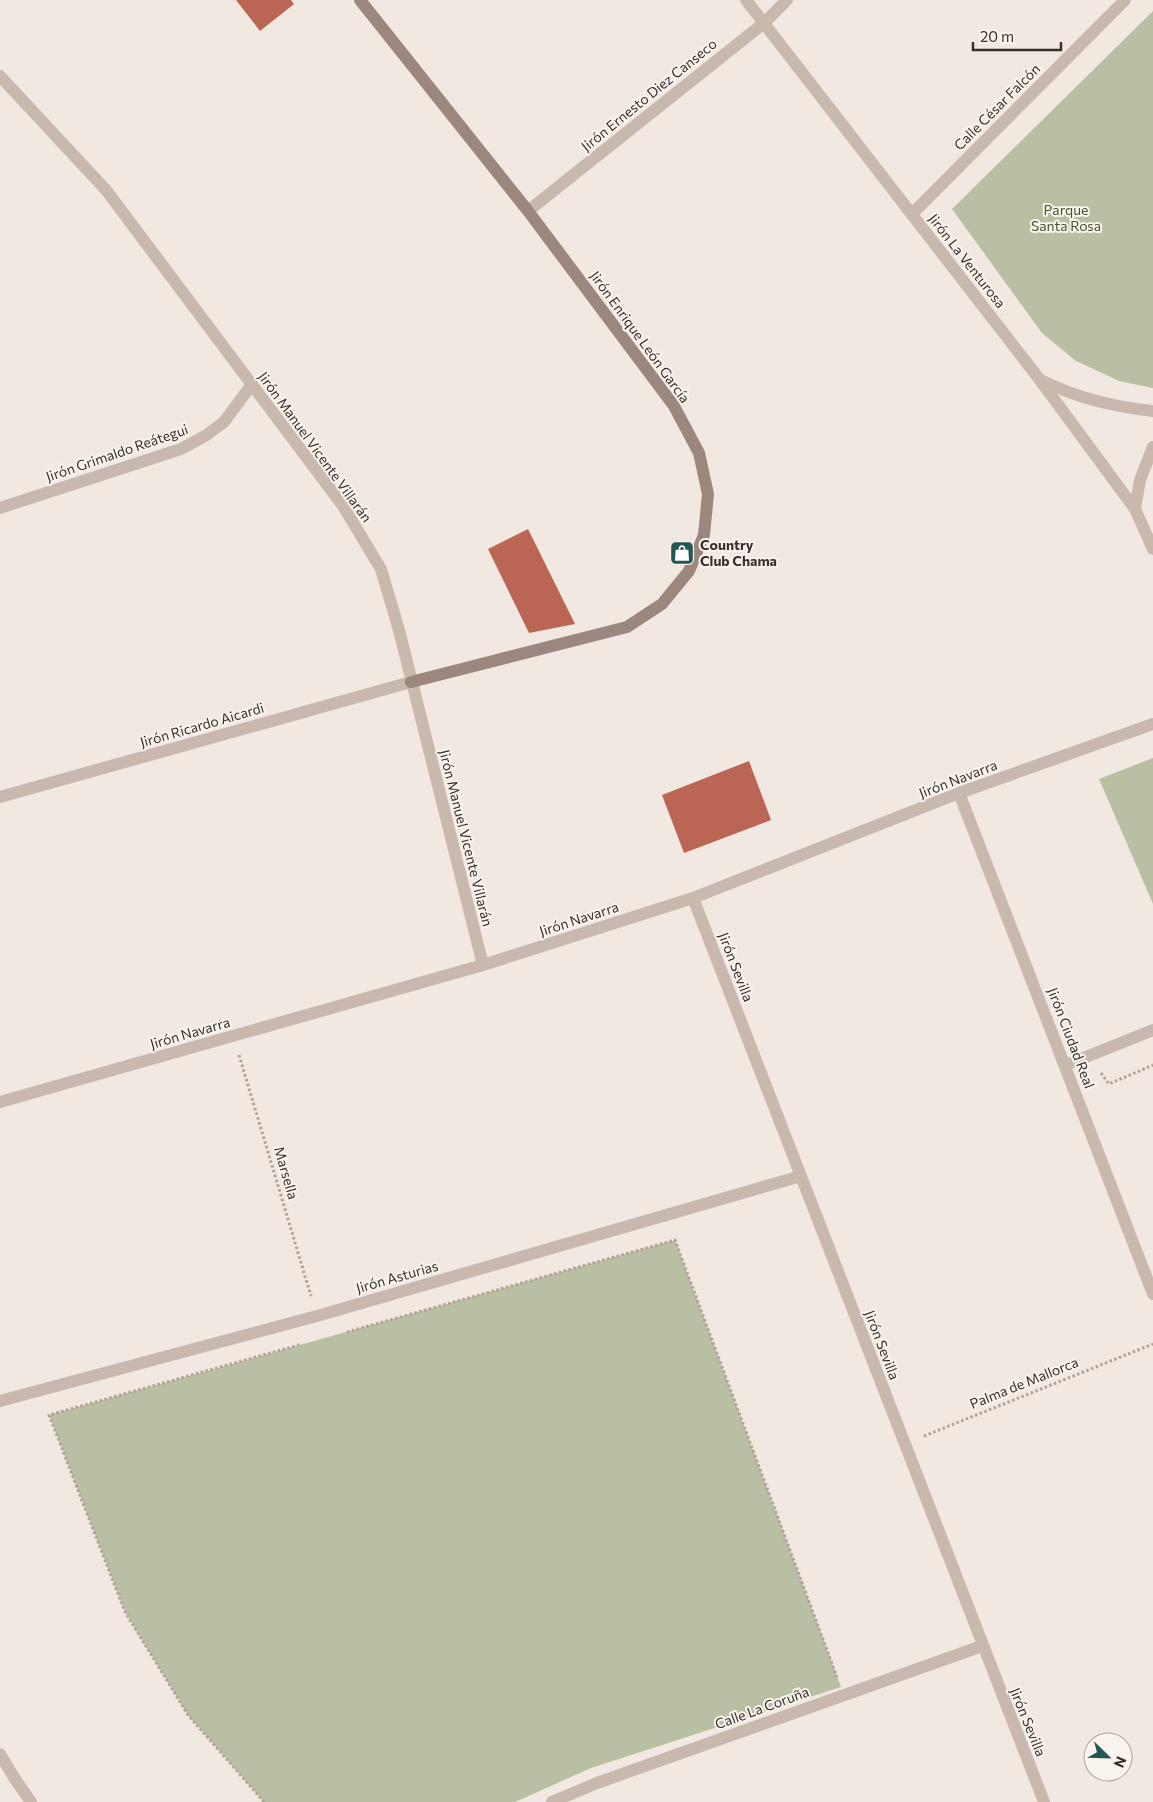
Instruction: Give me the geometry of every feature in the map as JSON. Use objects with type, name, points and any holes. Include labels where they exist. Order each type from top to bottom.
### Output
[{"type":"street","name":"Jirón Enrique León García","points":[[360,0],[528,211],[674,406],[699,453],[708,494],[704,535],[689,571],[662,604],[627,627],[411,682]]},
{"type":"street","name":"Jirón La Venturosa","points":[[746,0],[1040,380],[1134,509],[1153,549]]},
{"type":"street","name":"Jirón Ernesto Diez Canseco","points":[[528,211],[764,23],[787,0]]},
{"type":"street","name":"Calle César Falcón","points":[[912,214],[1124,0]]},
{"type":"street","name":"Jirón Manuel Vicente Villarán","points":[[0,76],[106,190],[343,506],[381,569],[399,630],[483,965]]},
{"type":"street","points":[[1040,380],[1097,401],[1126,408],[1153,411]]},
{"type":"street","name":"Jirón Grimaldo Reátegui","points":[[0,508],[181,449],[206,436],[224,422],[252,384]]},
{"type":"street","points":[[1134,509],[1140,480],[1153,447]]},
{"type":"street","name":"Jirón Ricardo Aicardi","points":[[0,797],[411,682]]},
{"type":"street","name":"Jirón Navarra","points":[[0,1102],[483,965],[693,898],[959,793],[1153,724]]},
{"type":"street","name":"Jirón Ciudad Real","points":[[959,793],[1066,1065],[1153,1294]]},
{"type":"street","name":"Jirón Sevilla","points":[[693,898],[1044,1802]]},
{"type":"street","points":[[1066,1065],[1153,1030]]},
{"type":"street","name":"Jirón Asturias","points":[[0,1401],[316,1316],[801,1176]]},
{"type":"street","name":"Calle La Coruña","points":[[552,1802],[598,1782],[982,1646]]},
{"type":"street","points":[[0,1754],[14,1779],[32,1802]]},
{"type":"path","name":"Marsella","points":[[234,1036],[316,1316]]},
{"type":"path","points":[[1090,1056],[1108,1084],[1153,1065]]},
{"type":"path","points":[[338,1334],[675,1240],[838,1677]]},
{"type":"path","points":[[264,1802],[188,1715],[125,1612],[49,1415],[309,1342]]},
{"type":"path","name":"Palma de Mallorca","points":[[904,1443],[1153,1344]]},
{"type":"green space","name":"Parque Santa Rosa","points":[[1153,11],[1153,388],[1119,381],[1076,361],[1042,333],[952,209]]},
{"type":"green space","points":[[1153,758],[1153,904],[1099,779]]},
{"type":"green space","points":[[675,1240],[841,1687],[591,1768],[515,1802],[264,1802],[188,1715],[125,1612],[49,1415]]},
{"type":"building","points":[[236,0],[291,0],[294,4],[260,31]]},
{"type":"building","points":[[528,529],[575,624],[529,633],[488,549]]},
{"type":"building","points":[[749,761],[771,820],[684,853],[662,795]]},
{"type":"place","name":"Country Club Chama","points":[[682,553]]}]
